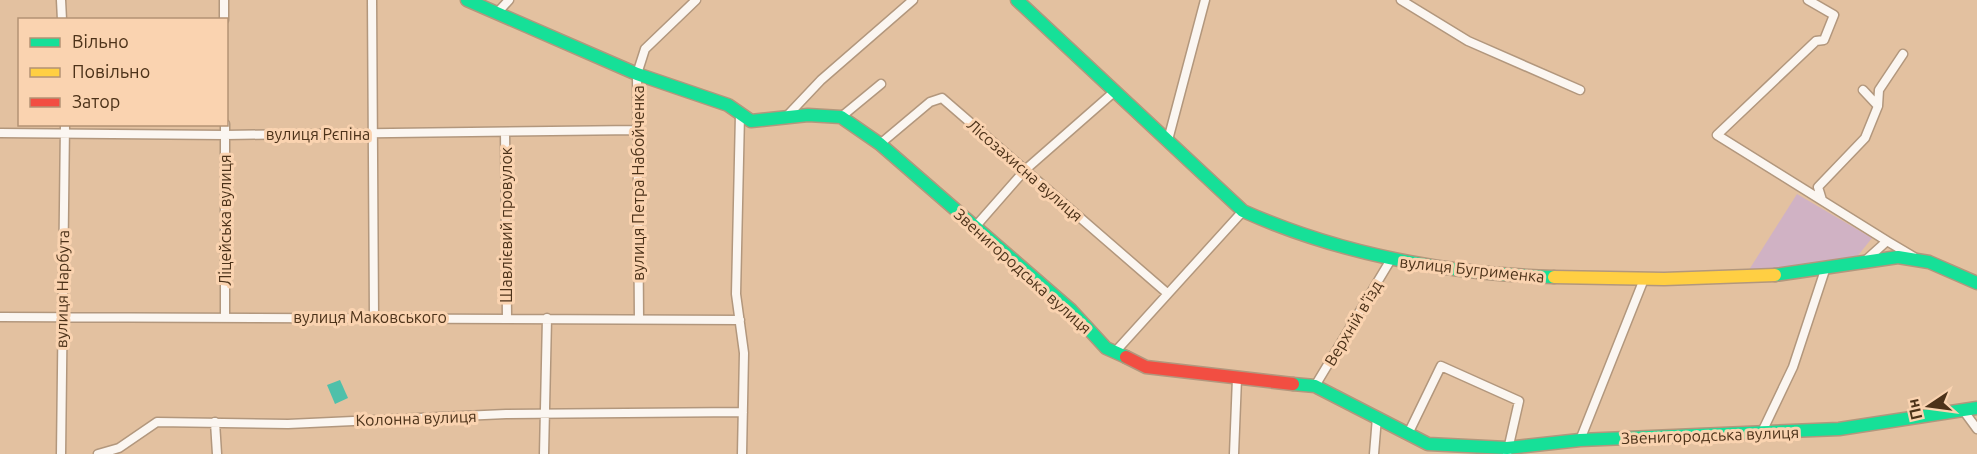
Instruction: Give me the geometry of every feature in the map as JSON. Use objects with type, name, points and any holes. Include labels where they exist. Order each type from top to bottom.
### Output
[{"type":"street","points":[[61,0],[62,18]]},
{"type":"street","points":[[224,0],[224,18]]},
{"type":"street","points":[[372,0],[374,317]]},
{"type":"street","points":[[467,0],[637,74],[728,105],[751,121],[786,117],[841,117],[881,84]]},
{"type":"street","points":[[497,13],[509,0]]},
{"type":"street","name":"вулиця Петра Набойченка","points":[[639,318],[637,74],[645,49],[696,0]]},
{"type":"street","points":[[786,117],[821,80],[913,0]]},
{"type":"street","name":"вулиця Бугрименка","points":[[1017,0],[1244,211],[1283,231],[1324,245],[1390,261],[1512,277],[1644,279],[1785,275],[1825,270],[1866,261],[1914,258],[1977,283]]},
{"type":"street","points":[[1168,140],[1205,0]]},
{"type":"street","points":[[1401,0],[1468,41],[1580,90]]},
{"type":"street","points":[[1808,0],[1834,15],[1824,40],[1816,41],[1717,135],[1914,258]]},
{"type":"street","points":[[1822,200],[1818,187],[1865,138],[1878,106],[1879,90],[1903,54]]},
{"type":"street","points":[[1863,90],[1878,106]]},
{"type":"street","points":[[975,227],[1025,170],[1114,92]]},
{"type":"street","name":"Лісозахисна вулиця","points":[[880,144],[930,102],[942,98],[1167,293]]},
{"type":"street","points":[[740,114],[736,294],[744,353],[742,454]]},
{"type":"street","name":"Звенигородська вулиця","points":[[841,117],[880,144],[1071,310],[1106,348],[1146,367],[1315,386],[1428,444],[1507,451],[1580,440],[1839,429],[1963,410]]},
{"type":"street","name":"Ліцейська вулиця","points":[[225,126],[225,316]]},
{"type":"street","name":"вулиця Рєпіна","points":[[0,133],[65,128],[225,135],[637,130]]},
{"type":"street","name":"вулиця Нарбута","points":[[60,454],[65,128]]},
{"type":"street","name":"Шавлієвий провулок","points":[[505,132],[507,318]]},
{"type":"street","points":[[1115,352],[1244,211]]},
{"type":"street","points":[[1866,261],[1887,241]]},
{"type":"street","name":"Верхній в'їзд","points":[[1315,386],[1390,261]]},
{"type":"street","points":[[1761,434],[1793,367],[1825,270]]},
{"type":"street","points":[[1580,440],[1644,279]]},
{"type":"street","name":"вулиця Маковського","points":[[0,317],[62,319],[225,316],[740,320]]},
{"type":"street","points":[[544,454],[547,318]]},
{"type":"street","points":[[1408,434],[1441,366],[1519,401],[1507,451]]},
{"type":"street","points":[[1234,454],[1237,378]]},
{"type":"street","points":[[1977,408],[1963,410],[1977,429]]},
{"type":"street","name":"Колонна вулиця","points":[[98,454],[119,448],[157,422],[288,424],[545,414],[743,412]]},
{"type":"street","points":[[1374,454],[1377,417]]},
{"type":"street","points":[[215,422],[217,454]]},
{"type":"shaded area","points":[[1797,194],[1872,238],[1856,258],[1747,273]]},
{"type":"water","points":[[340,380],[348,398],[335,404],[327,385]]},
{"type":"traffic: fast","points":[[467,0],[637,74],[728,105],[751,121],[808,115],[841,117],[880,144],[1071,310],[1106,348],[1126,357]]},
{"type":"traffic: fast","points":[[1017,0],[1243,211],[1318,239],[1395,259],[1473,272],[1554,277]]},
{"type":"traffic: fast","points":[[1775,275],[1898,257],[1929,262],[1977,283]]},
{"type":"traffic: fast","points":[[1293,384],[1315,386],[1428,444],[1507,448],[1580,440],[1839,429],[1977,408]]},
{"type":"traffic: slow","points":[[1554,277],[1664,279],[1775,275]]},
{"type":"traffic: jam","points":[[1126,357],[1146,367],[1293,384]]}]
